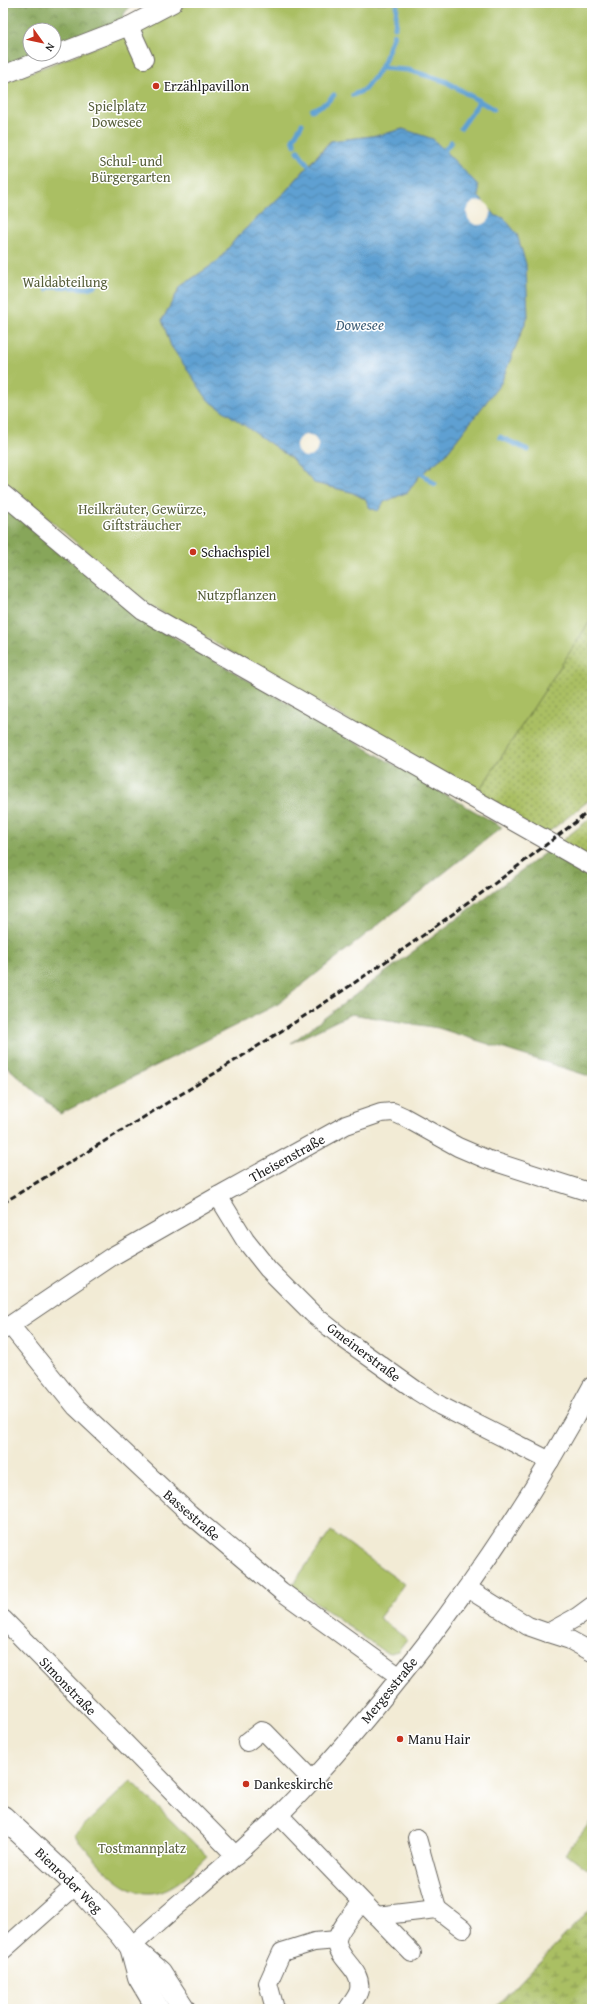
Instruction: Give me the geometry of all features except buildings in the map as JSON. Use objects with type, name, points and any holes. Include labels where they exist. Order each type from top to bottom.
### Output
[{"type":"main road","name":"Bienroder Weg","points":[[3,1817],[76,1885],[121,1934],[131,1948],[160,1972],[184,2009]]},
{"type":"main road","name":"Bienroder Weg","points":[[131,1948],[139,1977],[158,2009]]},
{"type":"street","points":[[3,75],[129,26],[173,3]]},
{"type":"street","points":[[129,26],[144,59]]},
{"type":"street","points":[[3,494],[143,611],[592,866]]},
{"type":"street","name":"Theisenstraße","points":[[7,1327],[112,1258],[218,1196],[346,1125],[387,1112],[393,1112],[404,1117],[458,1147],[486,1160],[592,1193]]},
{"type":"street","name":"Gmeinerstraße","points":[[218,1196],[245,1240],[268,1269],[299,1301],[344,1339],[417,1391],[441,1406],[550,1461]]},
{"type":"street","name":"Bassestraße","points":[[7,1327],[76,1406],[190,1514],[281,1591],[400,1677]]},
{"type":"street","name":"Mergesstraße","points":[[131,1948],[236,1856],[279,1816],[348,1740],[400,1677],[467,1588],[518,1514],[592,1386]]},
{"type":"street","points":[[467,1588],[528,1626],[570,1640],[592,1652]]},
{"type":"street","points":[[548,1632],[577,1617],[592,1606]]},
{"type":"street","name":"Simonstraße","points":[[3,1619],[133,1753],[236,1856]]},
{"type":"street","points":[[247,1742],[261,1731],[265,1732],[312,1780]]},
{"type":"street","points":[[279,1816],[412,1953]]},
{"type":"street","points":[[417,1838],[437,1909],[463,1929]]},
{"type":"street","points":[[3,1950],[76,1885]]},
{"type":"street","points":[[348,2009],[359,1990],[357,1974],[340,1951],[337,1940],[340,1932],[362,1902]]},
{"type":"street","points":[[376,1916],[437,1909]]},
{"type":"street","points":[[275,2009],[268,1983],[282,1952],[314,1942],[337,1940]]},
{"type":"green space","points":[[3,3],[132,3],[124,14],[123,21],[62,44],[62,22],[22,22],[22,59],[3,66]]},
{"type":"green space","name":"Schul- und Bürgergarten","points":[[189,3],[592,3],[592,618],[477,794],[148,604],[3,480],[3,83],[57,62],[62,62],[62,60],[132,33],[164,18]],"holes":[[[403,129],[479,197],[496,216],[504,218],[528,316],[501,383],[444,456],[419,476],[408,492],[370,508],[365,499],[351,492],[314,483],[291,458],[209,400],[171,346],[162,320],[181,286],[218,261],[238,236],[285,192],[330,141],[380,135]]]},
{"type":"green space","points":[[3,505],[139,617],[502,827],[278,1004],[60,1114],[3,1063]]},
{"type":"green space","points":[[592,618],[592,798],[545,835],[477,794]]},
{"type":"green space","points":[[592,817],[592,860],[559,843]]},
{"type":"green space","points":[[550,849],[592,871],[592,1077],[438,1028],[351,1014],[291,1043]]},
{"type":"green space","points":[[331,1531],[404,1584],[379,1618],[407,1639],[398,1651],[390,1653],[383,1651],[292,1585]]},
{"type":"green space","name":"Tostmannplatz","points":[[131,1781],[207,1856],[184,1878],[163,1890],[148,1893],[133,1890],[120,1883],[96,1861],[74,1835]]},
{"type":"green space","points":[[592,1820],[592,1871],[591,1872],[566,1853]]},
{"type":"green space","points":[[592,1907],[592,2009],[494,2009]]},
{"type":"water","name":"Dowesee","points":[[403,129],[433,139],[478,185],[479,197],[496,216],[504,218],[517,234],[526,264],[528,316],[501,383],[444,456],[419,476],[408,492],[384,502],[378,511],[370,508],[365,499],[351,492],[314,483],[291,458],[208,400],[171,346],[162,320],[181,286],[218,261],[238,236],[285,192],[331,141],[380,135]]},
{"type":"pier","points":[[479,201],[484,202],[490,208],[490,218],[484,224],[479,225],[474,224],[468,218],[467,213],[468,208],[474,202]]},
{"type":"pier","points":[[307,435],[315,438],[318,446],[315,454],[307,457],[299,454],[296,446],[299,438]]},
{"type":"waterway","points":[[395,27],[397,6]]},
{"type":"waterway","points":[[374,78],[384,62],[394,34]]},
{"type":"waterway","points":[[380,68],[408,70],[445,81],[493,109]]},
{"type":"waterway","points":[[353,95],[364,90],[371,81]]},
{"type":"waterway","points":[[312,110],[326,103],[334,95]]},
{"type":"waterway","points":[[461,128],[480,101]]},
{"type":"waterway","points":[[295,145],[293,139],[302,124]]},
{"type":"waterway","points":[[444,151],[451,142]]},
{"type":"waterway","points":[[298,151],[308,165]]},
{"type":"waterway","points":[[46,289],[51,286],[88,288],[96,285]]},
{"type":"waterway","points":[[500,437],[528,450]]},
{"type":"waterway","points":[[417,470],[435,484]]},
{"type":"railway","points":[[3,1203],[197,1085],[384,963],[524,862],[592,809]]},
{"type":"place","name":"Erzählpavillon","points":[[156,86]]},
{"type":"place","name":"Schachspiel","points":[[193,552]]},
{"type":"place","name":"Manu Hair","points":[[400,1739]]},
{"type":"place","name":"Dankeskirche","points":[[246,1784]]},
{"type":"park label","name":"Spielplatz Dowesee","points":[[117,114]]},
{"type":"park label","name":"Waldabteilung","points":[[65,282]]},
{"type":"park label","name":"Heilkräuter, Gewürze, Giftsträucher","points":[[142,518]]},
{"type":"park label","name":"Nutzpflanzen","points":[[237,595]]}]
